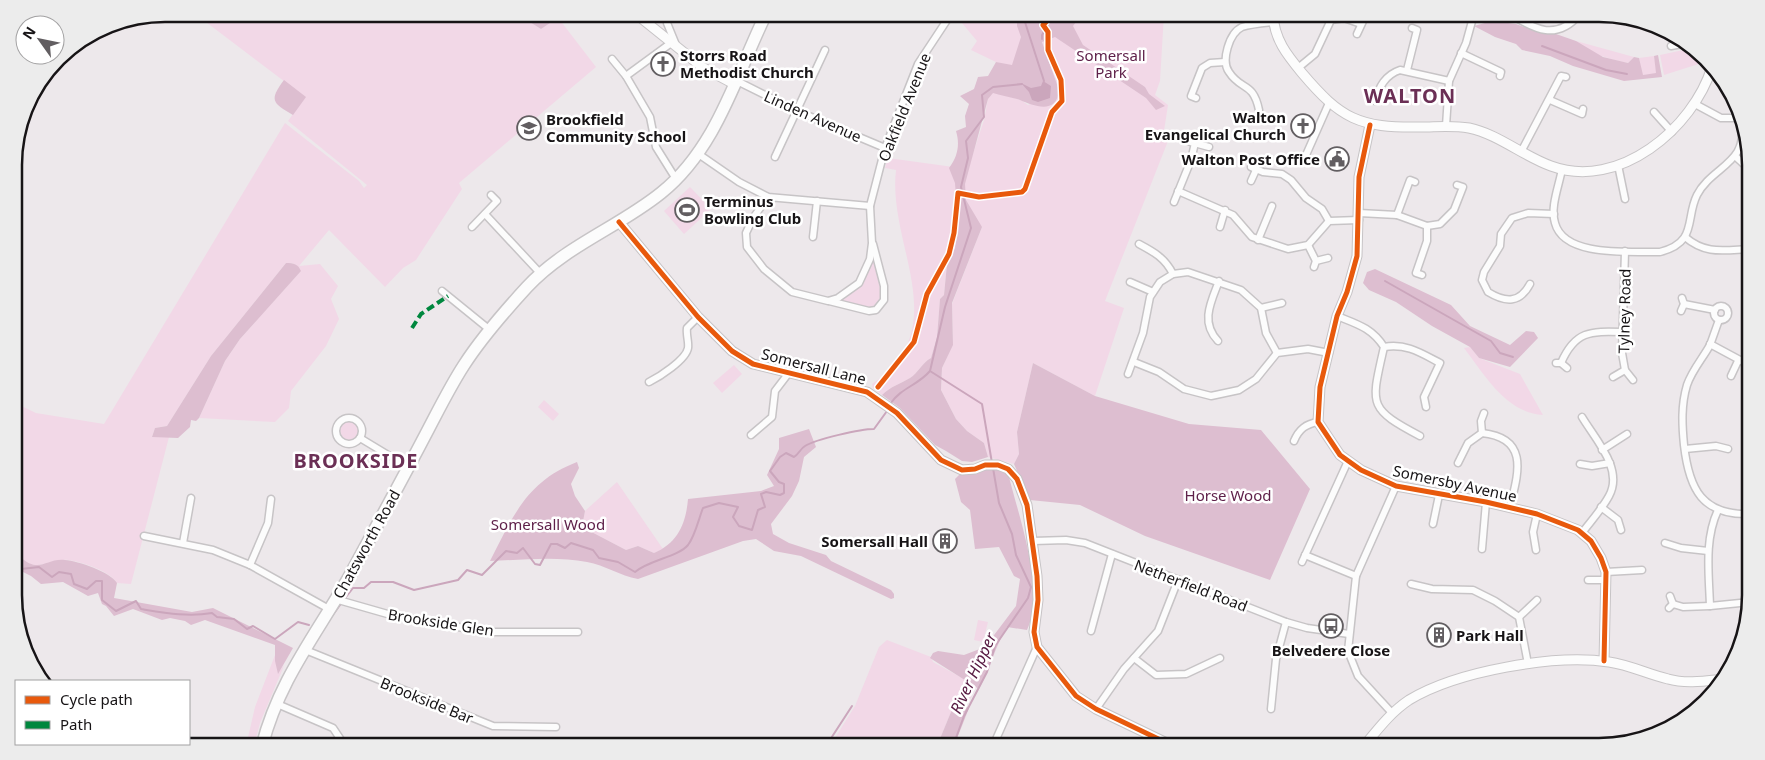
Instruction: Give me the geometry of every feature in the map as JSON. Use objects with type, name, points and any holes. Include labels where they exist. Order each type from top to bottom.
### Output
[{"type":"highway","name":"Chatsworth Road","points":[[264,738],[275,703],[304,649],[332,604],[454,382],[490,330],[540,273],[578,245],[619,222],[662,192],[676,178],[697,153],[719,120],[738,84],[763,22]]},
{"type":"street","points":[[646,22],[702,67],[738,84]]},
{"type":"street","points":[[667,22],[674,45]]},
{"type":"street","name":"Oakfield Avenue","points":[[870,206],[885,148],[918,64],[946,22]]},
{"type":"street","points":[[1259,110],[1255,93],[1229,74],[1225,62],[1236,32],[1261,22]]},
{"type":"street","points":[[1274,22],[1278,42],[1298,68],[1329,103],[1349,116],[1383,128],[1446,126],[1470,128],[1562,169],[1584,171],[1602,168],[1618,165],[1641,155],[1672,132],[1694,104],[1705,86],[1709,74]]},
{"type":"street","points":[[1298,68],[1315,54],[1329,22]]},
{"type":"street","points":[[1358,34],[1362,22]]},
{"type":"street","points":[[1446,126],[1449,81],[1471,22]]},
{"type":"street","points":[[1525,22],[1550,31],[1566,27],[1571,22]]},
{"type":"street","points":[[1407,70],[1417,30],[1412,28]]},
{"type":"street","points":[[626,76],[674,45]]},
{"type":"street","points":[[1671,46],[1676,45]]},
{"type":"street","points":[[775,157],[825,50]]},
{"type":"street","points":[[1461,53],[1501,72],[1500,76]]},
{"type":"street","points":[[612,59],[626,76],[650,117],[656,147],[676,178]]},
{"type":"street","points":[[1196,98],[1191,96],[1202,68],[1210,64],[1225,62]]},
{"type":"street","points":[[1374,101],[1374,92],[1393,72],[1407,70],[1449,81]]},
{"type":"street","points":[[1521,152],[1561,76],[1566,77]]},
{"type":"street","name":"Linden Avenue","points":[[738,84],[885,148]]},
{"type":"street","points":[[1550,100],[1582,114],[1583,109]]},
{"type":"street","points":[[1306,155],[1329,103]]},
{"type":"street","points":[[1694,104],[1720,118],[1734,118]]},
{"type":"street","points":[[1654,112],[1672,132]]},
{"type":"street","points":[[1294,441],[1298,432],[1309,424],[1318,422],[1320,387],[1337,316],[1350,284],[1357,256],[1359,177],[1370,125]]},
{"type":"street","points":[[1187,141],[1209,146]]},
{"type":"street","points":[[1174,202],[1195,143]]},
{"type":"street","points":[[1562,169],[1554,214],[1558,231],[1572,243],[1597,250],[1660,252],[1669,250],[1685,237],[1690,226],[1697,194],[1734,156],[1741,145]]},
{"type":"street","points":[[697,153],[739,182],[768,197],[870,206],[872,243],[870,259],[858,283],[838,298],[828,301]]},
{"type":"street","points":[[1734,156],[1742,163]]},
{"type":"street","points":[[1618,165],[1625,198]]},
{"type":"street","points":[[1250,181],[1253,169],[1282,174],[1306,198],[1322,209],[1329,221]]},
{"type":"street","points":[[1397,214],[1410,180],[1415,182]]},
{"type":"street","points":[[1178,192],[1233,215],[1247,234],[1258,240],[1288,249],[1308,245],[1329,221],[1359,216],[1397,214],[1427,226],[1440,224],[1454,210],[1463,187],[1457,185]]},
{"type":"street","points":[[472,227],[497,201],[490,195]]},
{"type":"street","points":[[768,197],[753,218],[746,234],[747,246],[764,269],[792,292],[869,311],[876,310],[884,300],[884,286],[872,243]]},
{"type":"street","points":[[813,237],[818,201]]},
{"type":"street","points":[[1258,240],[1266,212],[1272,206]]},
{"type":"street","points":[[1220,227],[1224,210]]},
{"type":"street","points":[[484,214],[540,273]]},
{"type":"street","points":[[1530,284],[1524,295],[1516,299],[1492,295],[1484,288],[1482,280],[1484,272],[1500,246],[1501,234],[1514,214],[1554,214]]},
{"type":"street","name":"Somersall Lane","points":[[619,222],[698,317],[732,351],[753,364],[788,374],[861,389],[887,404],[941,460],[962,470],[975,469],[984,464],[998,465],[1008,469],[1017,479],[1027,505],[1033,541],[1038,600],[1034,632],[1037,647]]},
{"type":"street","points":[[1422,275],[1416,273],[1427,241],[1427,226]]},
{"type":"street","points":[[1685,237],[1700,248],[1708,250],[1742,249]]},
{"type":"street","points":[[1138,244],[1159,256],[1168,264],[1173,274]]},
{"type":"street","points":[[1308,245],[1315,264],[1328,258]]},
{"type":"street","name":"Tylney Road","points":[[1625,251],[1622,353],[1625,370],[1633,380]]},
{"type":"street","points":[[1128,374],[1143,334],[1145,314],[1153,292],[1160,282],[1173,274],[1188,272],[1241,290],[1261,308],[1266,333],[1277,353]]},
{"type":"street","points":[[1218,341],[1208,326],[1207,312],[1219,281]]},
{"type":"street","points":[[1130,282],[1153,292]]},
{"type":"street","points":[[442,291],[490,330]]},
{"type":"street","points":[[1261,308],[1282,303]]},
{"type":"street","points":[[1683,304],[1715,310],[1720,306],[1727,310],[1727,316],[1719,320],[1710,344],[1691,376],[1684,398],[1682,421],[1690,487],[1702,499],[1718,510],[1742,514]]},
{"type":"street","points":[[1715,310],[1715,316],[1719,320]]},
{"type":"street","points":[[1337,316],[1369,329],[1377,336],[1384,347],[1375,398],[1379,410],[1392,421],[1420,436]]},
{"type":"street","points":[[648,382],[659,376],[686,353],[688,346],[687,328],[698,317]]},
{"type":"street","points":[[1567,368],[1558,363],[1571,346],[1584,334],[1598,331],[1622,332]]},
{"type":"street","points":[[1710,344],[1742,363]]},
{"type":"street","points":[[1384,347],[1397,345],[1411,348],[1440,363],[1424,397],[1426,407]]},
{"type":"street","points":[[1134,362],[1159,372],[1184,389],[1211,396],[1239,390],[1256,378],[1277,353],[1308,349],[1329,354]]},
{"type":"street","points":[[1731,376],[1738,361]]},
{"type":"street","name":"Tylney Road","points":[[1613,376],[1625,370]]},
{"type":"street","points":[[751,436],[772,417],[775,391],[788,374]]},
{"type":"street","points":[[1482,433],[1481,421],[1484,413]]},
{"type":"street","points":[[1582,417],[1610,462],[1614,481],[1609,497],[1582,533]]},
{"type":"street","points":[[346,418],[355,419],[361,426],[360,438],[349,445],[341,442],[336,431],[338,423],[346,418]]},
{"type":"street","name":"Somersby Avenue","points":[[1318,422],[1340,455],[1396,486],[1486,502],[1537,514],[1582,533],[1591,541],[1601,558],[1606,576],[1604,662]]},
{"type":"street","points":[[1458,463],[1468,443],[1482,433]]},
{"type":"street","points":[[1482,433],[1506,441],[1512,446],[1518,458],[1519,470],[1510,508]]},
{"type":"street","points":[[1602,450],[1627,434]]},
{"type":"street","points":[[360,438],[408,467]]},
{"type":"street","points":[[1685,449],[1716,446],[1729,450]]},
{"type":"street","points":[[1348,461],[1304,559],[1356,576]]},
{"type":"street","points":[[1580,464],[1592,466],[1610,462]]},
{"type":"street","points":[[1392,713],[1355,671],[1348,651],[1356,576],[1396,486]]},
{"type":"street","points":[[1433,524],[1439,495]]},
{"type":"street","points":[[182,542],[191,498]]},
{"type":"street","points":[[250,565],[268,523],[271,499]]},
{"type":"street","points":[[1482,549],[1486,502]]},
{"type":"street","points":[[1601,507],[1618,520],[1621,530]]},
{"type":"street","points":[[1710,606],[1708,550],[1711,528],[1718,510]]},
{"type":"street","points":[[1536,550],[1533,532],[1537,514]]},
{"type":"street","name":"Brookside Glen","points":[[144,536],[182,542],[213,550],[250,565],[332,604],[486,632],[578,632]]},
{"type":"street","name":"Netherfield Road","points":[[1033,541],[1076,542],[1112,554],[1286,622],[1307,628],[1349,634]]},
{"type":"street","points":[[1665,543],[1681,548],[1708,550]]},
{"type":"street","points":[[1091,631],[1112,554]]},
{"type":"street","points":[[1588,580],[1642,570]]},
{"type":"street","points":[[1096,709],[1134,658],[1158,631],[1178,580]]},
{"type":"street","points":[[1411,584],[1432,588],[1473,590],[1495,601],[1519,617],[1528,664]]},
{"type":"street","points":[[1670,596],[1671,606],[1682,607],[1710,606],[1742,601]]},
{"type":"street","points":[[1519,617],[1537,600]]},
{"type":"street","points":[[1271,709],[1276,658],[1286,622]]},
{"type":"street","points":[[997,737],[1037,647],[1076,696],[1096,709],[1155,737]]},
{"type":"street","name":"Brookside Bar","points":[[304,649],[493,726],[556,727]]},
{"type":"street","points":[[1134,658],[1156,675],[1186,674],[1220,658]]},
{"type":"street","points":[[1371,737],[1392,713],[1422,694],[1440,687],[1528,664],[1568,661],[1604,662],[1629,665],[1673,680],[1696,682],[1714,680]]},
{"type":"street","points":[[275,703],[333,728],[340,738]]},
{"type":"green space","points":[[206,22],[530,22],[541,29],[551,22],[561,22],[596,67],[459,183],[462,189],[416,260],[403,268],[385,287],[329,230],[299,266],[320,264],[338,286],[331,299],[339,319],[326,346],[291,391],[289,408],[275,422],[199,418],[225,361],[240,339],[300,272],[295,264],[286,263],[211,356],[167,426],[155,428],[152,437],[169,437],[131,584],[117,583],[102,571],[74,561],[61,560],[39,565],[32,565],[26,562],[22,557],[22,407],[36,413],[104,424],[285,123],[359,181],[364,188],[367,185],[288,121],[305,97]]},
{"type":"green space","points":[[530,22],[551,22],[541,29]]},
{"type":"green space","name":"Somersall Park","points":[[961,22],[1164,22],[1160,81],[1155,95],[1168,105],[1164,131],[1168,141],[1105,301],[1124,308],[1095,396],[1033,363],[1017,432],[1019,454],[1014,464],[988,457],[984,443],[967,431],[956,419],[941,390],[942,368],[953,344],[952,304],[982,227],[959,210],[956,248],[947,264],[944,295],[940,299],[937,337],[931,358],[913,376],[892,387],[882,395],[873,388],[872,384],[897,362],[910,337],[914,311],[912,284],[896,198],[896,170],[885,168],[888,158],[968,169],[984,120],[988,99],[993,92],[1021,100],[1028,105],[1059,90],[1042,42],[1012,66],[996,62],[971,50],[977,41]]},
{"type":"green space","points":[[1017,22],[1076,22],[1073,26],[1083,45],[1145,87],[1149,94],[1165,106],[1156,110],[1146,98],[1055,37],[1042,42],[1059,90],[1054,103],[1044,107],[993,93],[988,99],[965,184],[966,200],[982,227],[952,303],[953,345],[942,368],[941,390],[956,419],[967,431],[984,443],[988,457],[972,462],[962,461],[935,445],[900,408],[882,395],[892,387],[913,376],[931,358],[937,337],[940,299],[944,295],[947,264],[955,248],[958,225],[955,183],[949,168],[957,150],[956,131],[966,127],[965,116],[969,104],[960,96],[974,89],[978,77],[988,76],[996,62],[1012,65],[1021,37]]},
{"type":"green space","points":[[1488,22],[1516,24],[1540,33],[1556,34],[1576,41],[1603,57],[1628,63],[1634,57],[1639,58],[1643,75],[1656,73],[1654,56],[1658,55],[1662,77],[1624,81],[1573,66],[1550,56],[1522,50],[1516,44],[1495,37],[1474,26]]},
{"type":"green space","points":[[1576,41],[1634,57],[1628,63],[1614,60],[1594,53]]},
{"type":"green space","points":[[1684,50],[1700,63],[1664,75],[1660,55]]},
{"type":"green space","points":[[1654,56],[1657,74],[1642,75],[1639,58]]},
{"type":"green space","points":[[284,80],[306,97],[293,115],[277,104],[275,100],[276,92]]},
{"type":"green space","name":"Terminus Bowling Club","points":[[690,187],[711,209],[684,234],[664,211]]},
{"type":"green space","points":[[873,255],[875,255],[882,293],[880,302],[869,309],[839,302],[860,286]]},
{"type":"green space","points":[[286,263],[295,264],[301,271],[240,339],[225,361],[199,418],[196,421],[191,420],[190,427],[178,438],[152,437],[155,428],[167,426],[211,356]]},
{"type":"green space","points":[[1375,269],[1451,305],[1470,326],[1510,345],[1526,331],[1534,332],[1538,338],[1510,367],[1479,358],[1470,347],[1432,326],[1396,302],[1369,290],[1363,283],[1367,272]]},
{"type":"green space","points":[[1470,347],[1479,358],[1520,374],[1543,415],[1530,413],[1507,400],[1488,380],[1464,348]]},
{"type":"green space","name":"Horse Wood","points":[[1033,363],[1095,396],[1189,424],[1261,430],[1310,489],[1270,580],[1145,536],[1080,505],[1030,500],[1014,464],[1019,454],[1017,432]]},
{"type":"green space","points":[[734,365],[742,374],[722,393],[713,383]]},
{"type":"green space","points":[[544,400],[559,414],[553,421],[538,407]]},
{"type":"green space","points":[[349,420],[357,423],[360,431],[357,439],[349,442],[341,439],[338,431],[341,423]]},
{"type":"green space","name":"Somersall Wood","points":[[809,429],[816,447],[804,457],[799,481],[792,496],[771,524],[773,534],[789,543],[826,555],[831,561],[891,590],[894,598],[891,599],[801,556],[774,551],[756,539],[743,541],[638,579],[625,576],[594,563],[575,560],[490,561],[506,529],[523,502],[546,479],[577,462],[579,468],[571,484],[575,496],[585,511],[582,527],[626,550],[638,546],[654,553],[675,538],[683,524],[688,499],[761,491],[774,486],[767,475],[779,449],[779,438]]},
{"type":"green space","points":[[986,467],[1008,473],[1028,552],[1033,594],[1032,613],[1027,630],[1007,627],[979,689],[930,658],[933,653],[938,651],[964,655],[985,647],[1016,606],[1020,579],[1014,576],[999,547],[975,549],[970,510],[961,502],[955,479],[959,475]]},
{"type":"green space","points":[[617,482],[663,549],[654,553],[638,546],[626,550],[582,527],[585,511]]},
{"type":"green space","points":[[22,559],[26,562],[38,565],[58,560],[78,562],[101,571],[114,579],[117,583],[114,598],[192,612],[213,608],[293,648],[278,674],[275,661],[275,645],[205,620],[191,625],[185,621],[170,618],[162,620],[133,609],[114,616],[102,604],[98,593],[88,596],[63,582],[41,584],[22,572]]},
{"type":"green space","points":[[978,620],[988,622],[983,642],[974,640]]},
{"type":"green space","points":[[887,640],[931,657],[933,662],[977,686],[967,705],[964,704],[951,712],[941,737],[835,738],[855,706],[879,647]]},
{"type":"green space","points":[[275,655],[278,673],[284,665],[260,723],[256,738],[248,738],[255,707]]},
{"type":"green space","points":[[964,704],[969,708],[957,737],[941,737],[956,705]]},
{"type":"shaded area","points":[[1043,81],[1051,86],[1050,98],[1038,102],[1032,100],[1029,92],[1021,83],[1031,88],[1041,86]]},
{"type":"waterway","name":"River Hipper","points":[[1025,22],[1044,81]]},
{"type":"waterway","points":[[1042,39],[1042,35],[1049,22]]},
{"type":"waterway","points":[[1542,46],[1606,70],[1627,74]]},
{"type":"waterway","name":"River Hipper","points":[[992,463],[982,404],[930,371],[945,307],[971,228],[961,187],[968,158],[966,141],[984,117],[982,95],[993,87],[1022,84]]},
{"type":"waterway","points":[[1385,281],[1491,341],[1500,353],[1513,357]]},
{"type":"waterway","points":[[890,404],[899,394],[930,371]]},
{"type":"waterway","points":[[346,597],[353,588],[364,588],[371,582],[393,582],[414,590],[458,580],[467,570],[482,575],[506,551],[517,553],[523,548],[535,564],[540,565],[551,544],[557,544],[565,548],[571,543],[593,550],[599,558],[618,562],[635,572],[648,564],[677,553],[688,545],[695,532],[703,508],[719,503],[738,507],[733,517],[739,526],[752,530],[758,510],[765,507],[761,494],[766,492],[780,495],[784,493],[784,484],[779,482],[770,471],[780,457],[786,453],[794,457],[805,446],[819,440],[874,429],[887,411]]},
{"type":"waterway","name":"River Hipper","points":[[956,737],[964,716],[987,672],[995,646],[1028,598],[1031,587],[1016,555],[1012,534],[999,503],[993,468]]},
{"type":"waterway","points":[[22,569],[39,567],[52,577],[59,572],[71,574],[74,584],[87,589],[96,581],[102,581],[102,600],[116,611],[136,601],[141,609],[186,615],[212,613],[217,617],[234,619],[247,629],[253,626],[275,639],[298,622],[309,625]]},
{"type":"waterway","points":[[329,620],[340,605]]},
{"type":"waterway","points":[[831,738],[852,706]]},
{"type":"marked path","points":[[412,328],[421,314],[448,296]]},
{"type":"cycle path","points":[[878,387],[914,342],[927,294],[949,254],[954,233],[958,193],[979,197],[1022,192],[1025,189],[1052,112],[1062,101],[1061,80],[1048,50],[1048,32],[1043,25],[1046,22]]},
{"type":"cycle path","points":[[1370,125],[1359,177],[1357,256],[1347,292],[1337,316],[1320,387],[1318,422],[1340,455],[1361,470],[1396,486],[1486,502],[1537,514],[1578,530],[1591,541],[1601,558],[1606,572],[1604,661]]},
{"type":"cycle path","points":[[619,222],[698,317],[732,351],[753,364],[867,392],[897,413],[941,460],[962,470],[975,469],[985,465],[998,465],[1008,469],[1017,479],[1027,505],[1037,576],[1038,600],[1034,632],[1037,647],[1076,696],[1096,709],[1155,737]]},
{"type":"place","name":"Storrs Road Methodist Church","points":[[663,64]]},
{"type":"place","name":"Walton Evangelical Church","points":[[1303,126]]},
{"type":"place","name":"Brookfield Community School","points":[[529,128]]},
{"type":"place","name":"Walton Post Office","points":[[1337,159]]},
{"type":"place","name":"Terminus Bowling Club","points":[[687,210]]},
{"type":"place","name":"Somersall Hall","points":[[945,541]]},
{"type":"place","name":"Belvedere Close","points":[[1331,626]]},
{"type":"place","name":"Park Hall","points":[[1439,635]]},
{"type":"district","name":"WALTON","points":[[1410,95]]},
{"type":"district","name":"BROOKSIDE","points":[[356,460]]}]
